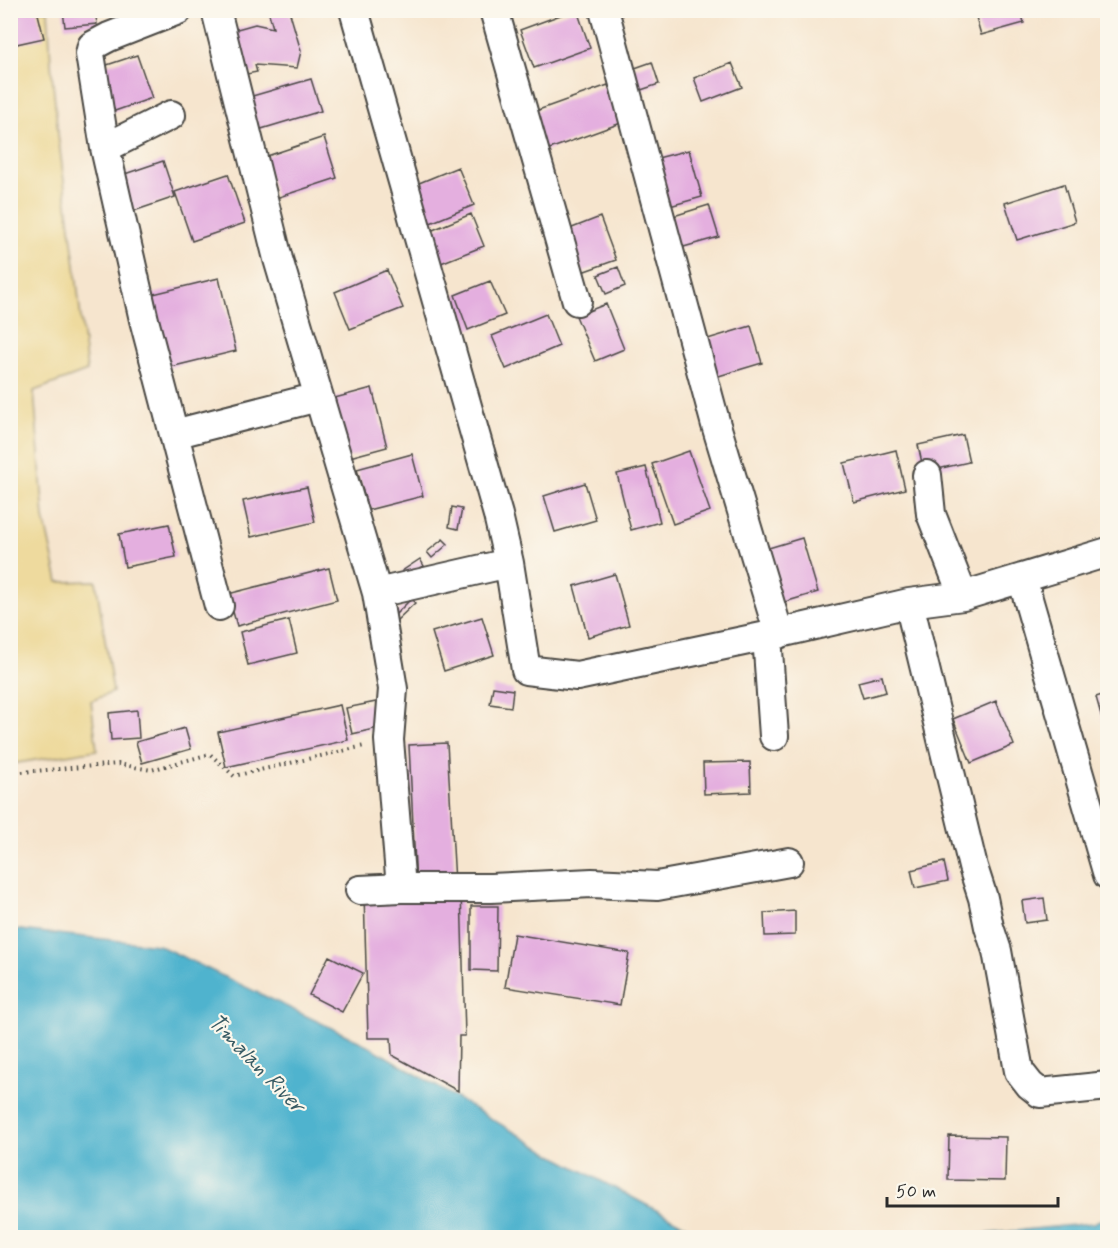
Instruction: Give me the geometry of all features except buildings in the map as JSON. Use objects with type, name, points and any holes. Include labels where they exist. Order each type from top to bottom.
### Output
[{"type":"street","points":[[178,10],[109,37],[92,46],[90,54],[105,148],[144,320],[219,606]]},
{"type":"street","points":[[216,10],[278,260],[377,593],[393,689],[389,740],[401,888]]},
{"type":"street","points":[[354,10],[498,515],[509,563],[526,670],[577,676],[773,635],[909,603],[963,596],[1107,552]]},
{"type":"street","points":[[494,10],[577,301]]},
{"type":"street","points":[[604,10],[773,635],[774,735]]},
{"type":"street","points":[[105,148],[171,115]]},
{"type":"street","points":[[174,434],[318,396]]},
{"type":"street","points":[[927,476],[931,514],[963,596]]},
{"type":"street","points":[[377,593],[509,563]]},
{"type":"street","points":[[1022,578],[1107,875]]},
{"type":"street","points":[[909,603],[973,867],[997,951],[1019,1071],[1040,1093],[1107,1086]]},
{"type":"street","points":[[360,890],[491,888],[592,883],[657,886],[789,862]]},
{"type":"path","points":[[10,773],[118,764],[151,770],[210,754],[234,776],[389,740]]},
{"type":"sand","points":[[48,10],[59,143],[87,371],[34,391],[44,518],[58,582],[96,581],[113,692],[91,701],[97,750],[11,764],[11,11]]},
{"type":"water","name":"Timalan River","points":[[11,929],[158,945],[367,1045],[556,1157],[692,1229],[739,1237],[11,1237]]},
{"type":"water","points":[[1107,1217],[1107,1237],[956,1237],[1093,1223]]}]
